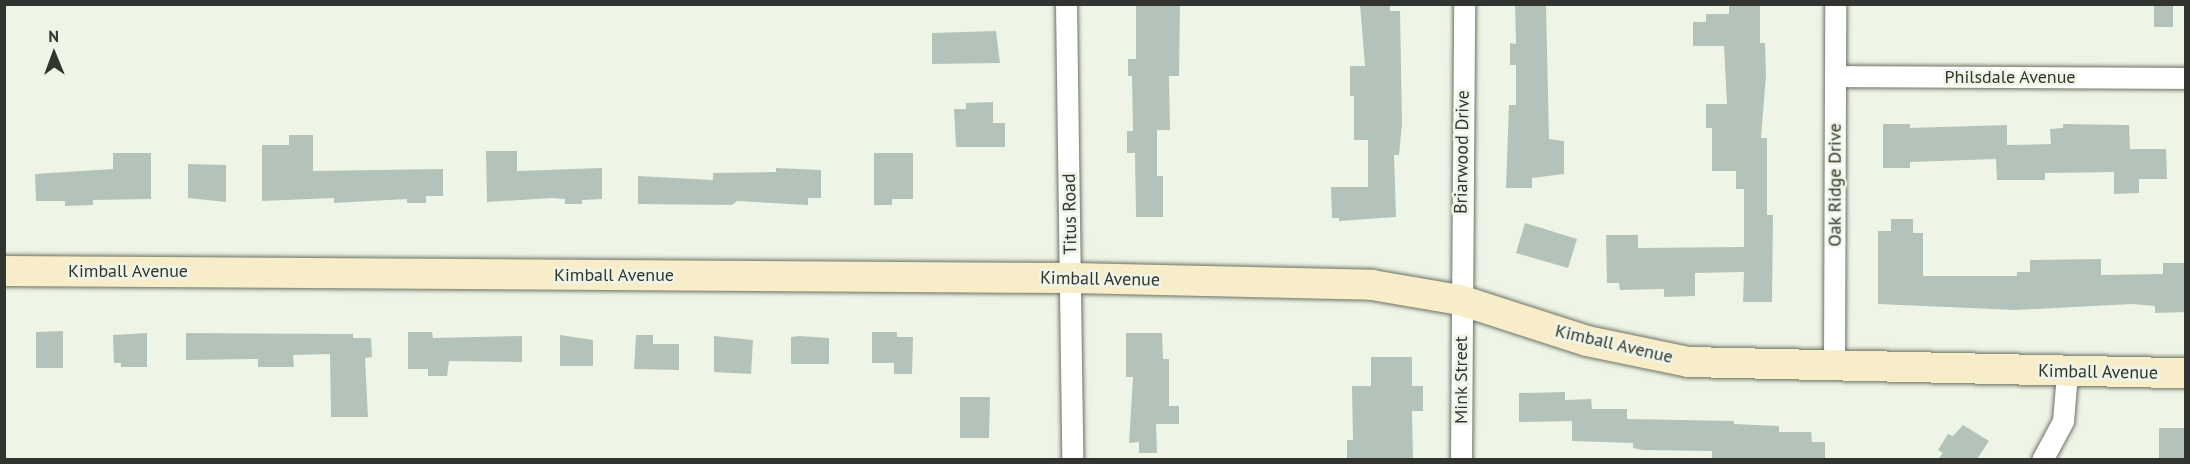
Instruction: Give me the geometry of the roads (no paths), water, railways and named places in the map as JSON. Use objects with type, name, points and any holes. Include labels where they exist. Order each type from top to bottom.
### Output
[{"type":"street","name":"Titus Road","points":[[1066,4],[1072,278],[1072,459]]},
{"type":"street","name":"Briarwood Drive","points":[[1460,300],[1464,4]]},
{"type":"street","name":"Oak Ridge Drive","points":[[1834,4],[1834,365]]},
{"type":"street","name":"Philsdale Avenue","points":[[1835,76],[2186,78]]},
{"type":"street","name":"Kimball Avenue","points":[[4,271],[1072,278],[1372,285],[1460,300],[1587,341],[1688,362],[2067,373],[2186,373]]},
{"type":"street","name":"Mink Street","points":[[1460,300],[1461,459]]},
{"type":"street","points":[[2042,459],[2063,421],[2067,373]]}]
